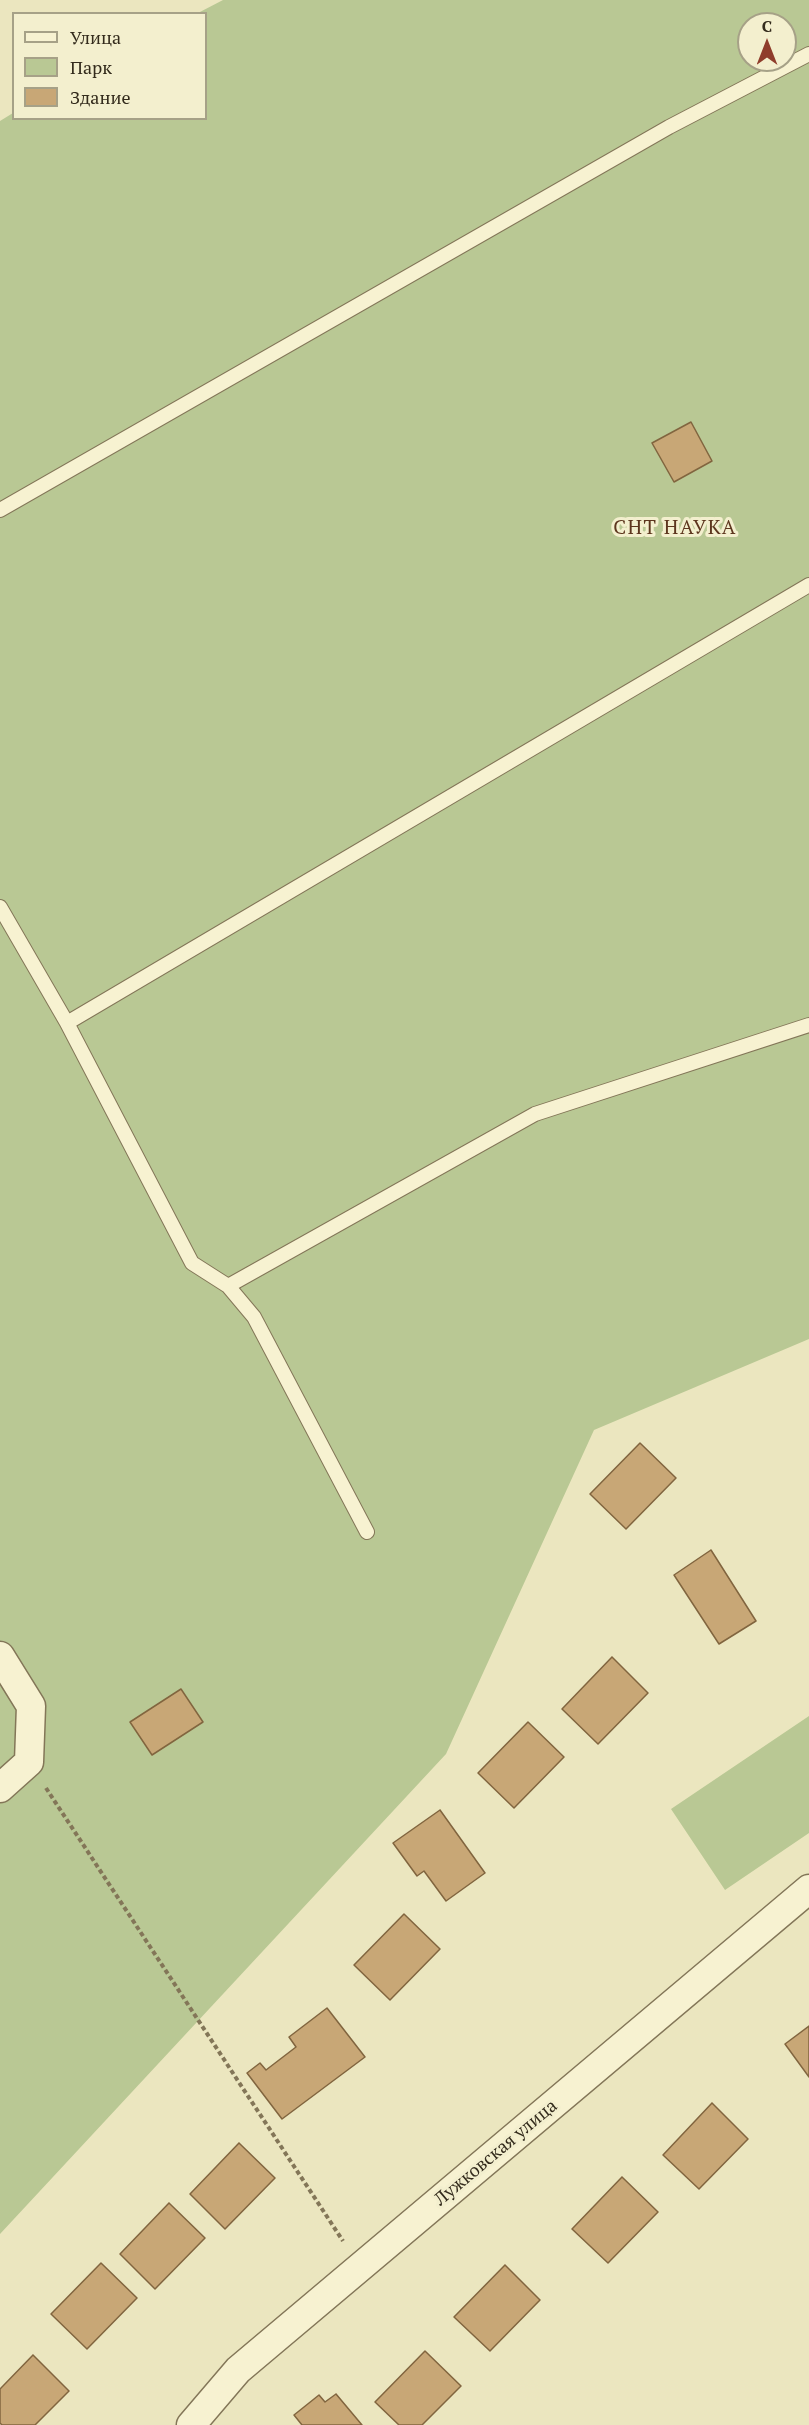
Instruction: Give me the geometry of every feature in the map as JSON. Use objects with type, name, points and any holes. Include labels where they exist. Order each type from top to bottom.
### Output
[{"type":"street","points":[[0,1656],[31,1706],[29,1762],[0,1788]]},
{"type":"street","name":"Лужковская улица","points":[[191,2425],[238,2370],[809,1889]]},
{"type":"lane","points":[[0,510],[669,127],[809,54]]},
{"type":"lane","points":[[67,1023],[809,585]]},
{"type":"lane","points":[[0,907],[67,1023],[192,1263],[228,1286],[254,1317],[367,1532]]},
{"type":"lane","points":[[228,1286],[535,1114],[809,1025]]},
{"type":"path","points":[[29,1762],[360,2267]]},
{"type":"green space","points":[[223,0],[809,0],[809,1339],[594,1430],[446,1754],[0,2234],[0,121],[12,114],[12,120],[207,120],[207,12],[200,12]]},
{"type":"green space","points":[[809,1716],[809,1833],[725,1890],[671,1809]]},
{"type":"building","points":[[691,422],[712,461],[674,482],[652,443]]},
{"type":"building","points":[[640,1443],[676,1478],[626,1529],[590,1494]]},
{"type":"building","points":[[711,1550],[756,1621],[719,1644],[674,1575]]},
{"type":"building","points":[[612,1657],[648,1693],[598,1744],[562,1709]]},
{"type":"building","points":[[181,1689],[203,1722],[152,1755],[130,1722]]},
{"type":"building","points":[[528,1722],[564,1757],[514,1808],[478,1773]]},
{"type":"building","points":[[440,1810],[485,1873],[446,1901],[424,1871],[417,1876],[393,1843]]},
{"type":"building","points":[[404,1914],[440,1949],[390,2000],[354,1965]]},
{"type":"building","points":[[327,2008],[365,2057],[282,2119],[247,2073],[260,2063],[266,2070],[296,2047],[289,2037]]},
{"type":"building","points":[[809,2026],[809,2077],[785,2044]]},
{"type":"building","points":[[712,2103],[748,2139],[699,2189],[663,2155]]},
{"type":"building","points":[[239,2143],[275,2178],[225,2229],[190,2194]]},
{"type":"building","points":[[622,2177],[658,2212],[608,2263],[572,2229]]},
{"type":"building","points":[[169,2203],[205,2238],[155,2289],[120,2254]]},
{"type":"building","points":[[101,2263],[137,2298],[87,2349],[51,2314]]},
{"type":"building","points":[[505,2265],[540,2300],[490,2351],[454,2317]]},
{"type":"building","points":[[425,2351],[461,2386],[422,2425],[399,2425],[375,2402]]},
{"type":"building","points":[[33,2355],[69,2391],[35,2425],[2,2425],[0,2423],[0,2389]]},
{"type":"building","points":[[336,2394],[362,2425],[302,2425],[294,2415],[319,2395],[325,2402]]},
{"type":"district","name":"СНТ НАУКА","points":[[675,528]]}]
